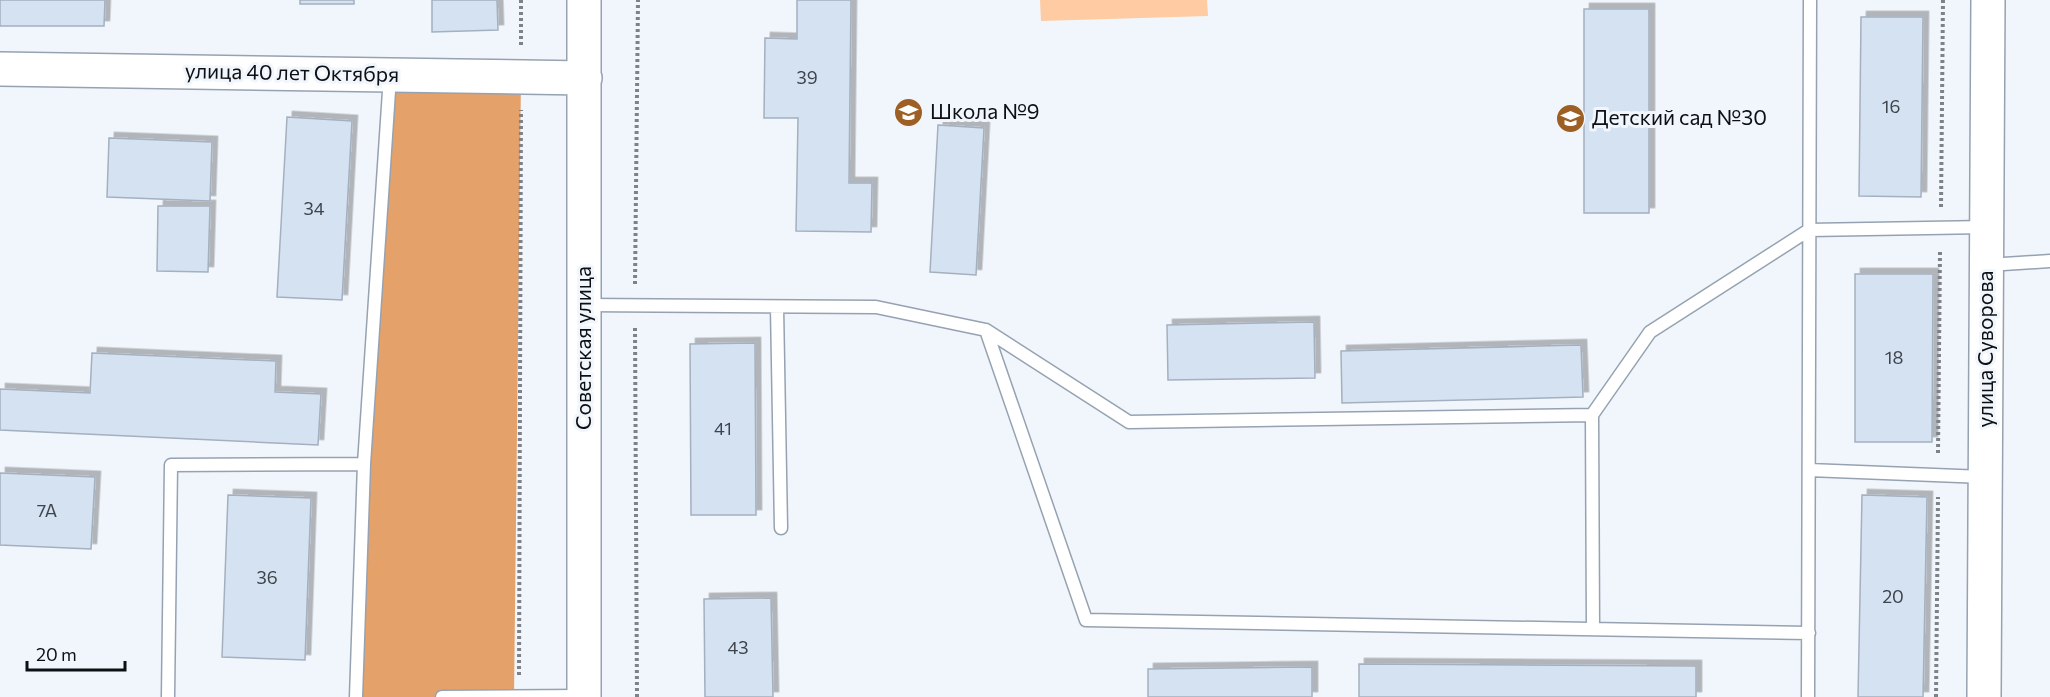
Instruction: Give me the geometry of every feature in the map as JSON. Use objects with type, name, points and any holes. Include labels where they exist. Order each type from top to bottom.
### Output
[{"type":"street","name":"Советская улица","points":[[584,0],[584,697]]},
{"type":"street","name":"улица Суворова","points":[[1984,697],[1988,0]]},
{"type":"street","name":"улица 40 лет Октября","points":[[0,69],[585,78]]},
{"type":"lane","points":[[1808,697],[1810,0]]},
{"type":"lane","points":[[356,697],[364,464],[390,74]]},
{"type":"lane","points":[[1593,629],[1592,415],[1650,332],[1809,230],[1987,227]]},
{"type":"lane","points":[[1987,265],[2050,261]]},
{"type":"lane","points":[[585,305],[876,307],[986,330],[1129,422],[1592,415]]},
{"type":"lane","points":[[777,307],[781,528]]},
{"type":"lane","points":[[986,330],[1086,620],[1809,633]]},
{"type":"lane","points":[[168,697],[171,465],[364,464]]},
{"type":"lane","points":[[1809,470],[1985,477]]},
{"type":"lane","points":[[442,697],[519,695],[584,697]]},
{"type":"path","points":[[519,695],[521,0]]},
{"type":"path","points":[[637,697],[635,306],[639,0]]},
{"type":"path","points":[[1941,213],[1943,0]]},
{"type":"path","points":[[1938,461],[1940,248]]},
{"type":"path","points":[[1936,697],[1938,496]]},
{"type":"shaded area","points":[[1040,0],[1207,0],[1208,16],[1041,21]]},
{"type":"shaded area","points":[[390,74],[521,77],[514,697],[356,697]]},
{"type":"building","points":[[0,0],[105,0],[104,26],[0,26]]},
{"type":"building","points":[[300,0],[354,0],[354,4],[300,4]]},
{"type":"building","points":[[432,0],[497,0],[498,30],[432,32]]},
{"type":"building","points":[[797,0],[851,0],[849,183],[872,183],[871,232],[796,231],[798,118],[764,118],[765,38],[797,39]]},
{"type":"building","points":[[1584,9],[1649,9],[1649,213],[1584,213]]},
{"type":"building","points":[[1861,17],[1923,17],[1921,197],[1859,196]]},
{"type":"building","points":[[287,117],[352,121],[342,300],[277,297]]},
{"type":"building","points":[[938,125],[984,128],[976,275],[930,272]]},
{"type":"building","points":[[109,138],[212,142],[210,201],[107,197]]},
{"type":"building","points":[[158,206],[210,206],[208,272],[157,271]]},
{"type":"building","points":[[1855,274],[1933,274],[1932,442],[1855,442]]},
{"type":"building","points":[[1314,322],[1315,378],[1168,380],[1167,325]]},
{"type":"building","points":[[755,343],[756,515],[691,515],[690,344]]},
{"type":"building","points":[[1581,345],[1583,397],[1342,403],[1341,351]]},
{"type":"building","points":[[92,353],[276,361],[275,392],[321,394],[318,445],[0,430],[0,389],[90,393]]},
{"type":"building","points":[[0,473],[95,477],[91,549],[0,545]]},
{"type":"building","points":[[228,495],[311,498],[305,660],[222,657]]},
{"type":"building","points":[[1862,495],[1927,497],[1923,697],[1858,697]]},
{"type":"building","points":[[771,598],[773,697],[705,697],[704,599]]},
{"type":"building","points":[[1359,664],[1696,666],[1696,697],[1359,697]]},
{"type":"building","points":[[1312,667],[1312,697],[1148,697],[1148,669]]},
{"type":"place","name":"Школа №9","points":[[909,112]]},
{"type":"place","name":"Детский сад №30","points":[[1571,118]]}]
